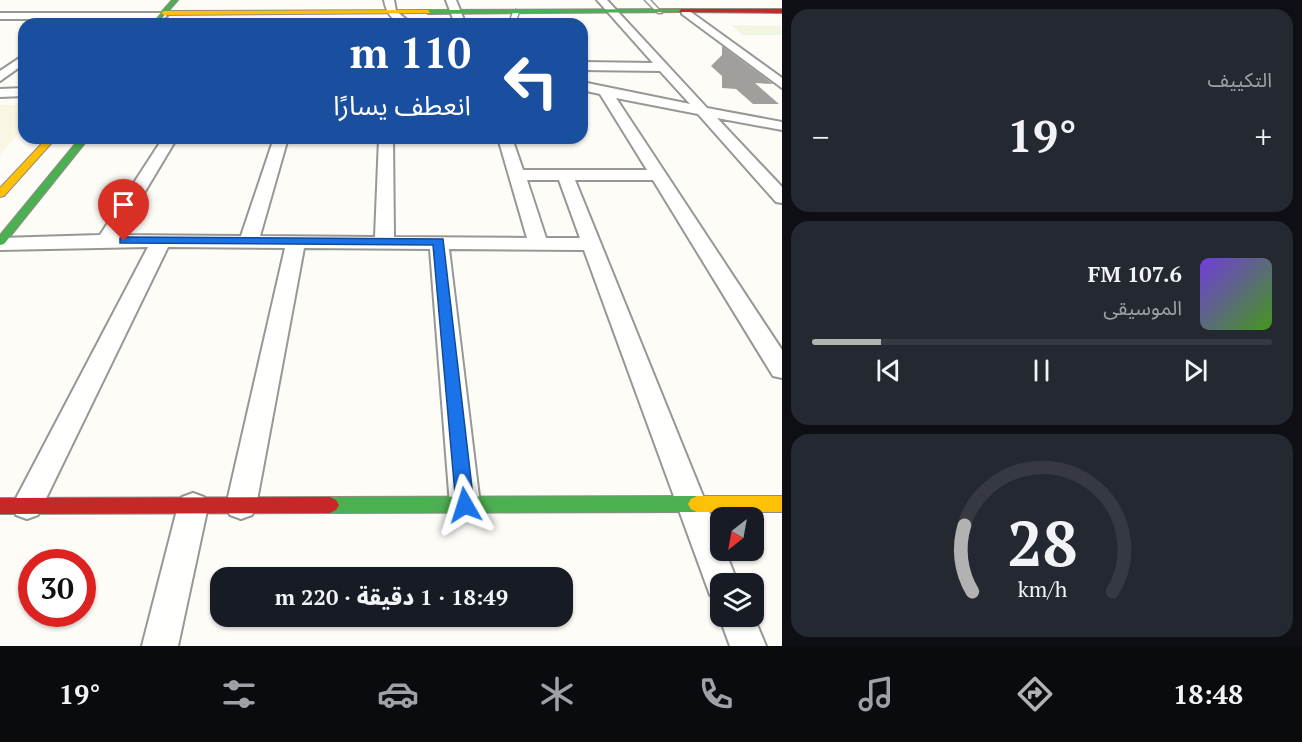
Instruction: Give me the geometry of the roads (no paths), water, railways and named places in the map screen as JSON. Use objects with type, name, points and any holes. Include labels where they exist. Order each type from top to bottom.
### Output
[{"type":"street","points":[[160,18],[176,0]]},
{"type":"street","points":[[183,18],[197,0]]},
{"type":"street","points":[[602,0],[781,198]]},
{"type":"street","points":[[390,6],[401,18]]},
{"type":"street","points":[[0,16],[140,15],[183,18],[390,6],[454,6],[514,18],[614,12],[782,11]]},
{"type":"street","points":[[685,12],[782,84]]},
{"type":"street","points":[[137,18],[140,15]]},
{"type":"street","points":[[8,26],[18,19]]},
{"type":"street","points":[[0,77],[18,63]]},
{"type":"street","points":[[588,66],[664,67]]},
{"type":"street","points":[[588,88],[781,126]]},
{"type":"street","points":[[0,93],[18,92]]},
{"type":"street","points":[[605,92],[782,370]]},
{"type":"street","points":[[0,194],[46,144]]},
{"type":"street","points":[[0,243],[80,144]]},
{"type":"street","points":[[106,241],[166,144]]},
{"type":"street","points":[[249,241],[279,144]]},
{"type":"street","points":[[384,242],[386,144]]},
{"type":"street","points":[[508,144],[538,242]]},
{"type":"street","points":[[517,175],[658,175]]},
{"type":"street","points":[[565,175],[718,573]]},
{"type":"street","points":[[27,506],[160,241]]},
{"type":"street","points":[[0,243],[296,241],[591,244]]},
{"type":"street","points":[[242,506],[296,241]]},
{"type":"street","points":[[439,242],[465,505]]},
{"type":"street","points":[[0,506],[782,504]]},
{"type":"street","points":[[160,646],[193,506]]},
{"type":"street","points":[[740,627],[748,646]]},
{"type":"lane","points":[[647,0],[660,12]]}]
